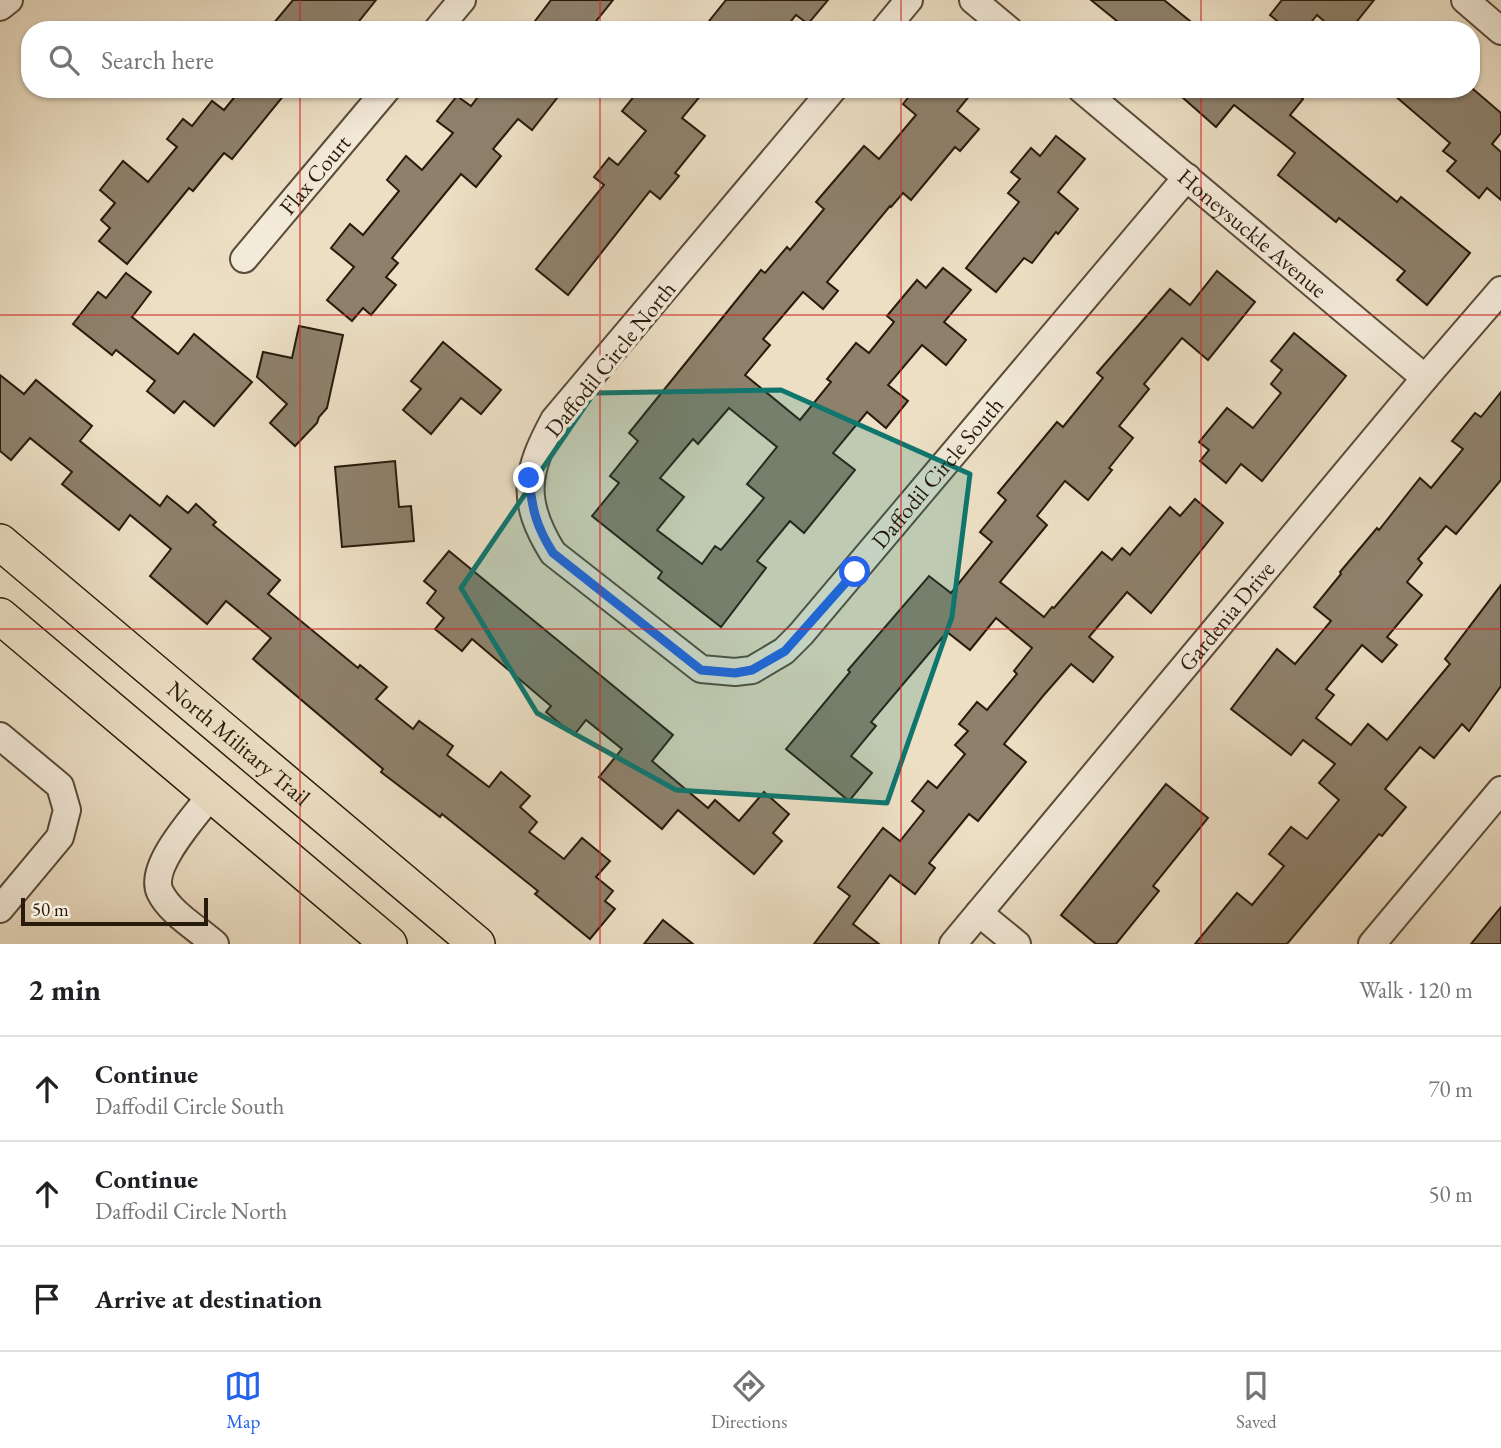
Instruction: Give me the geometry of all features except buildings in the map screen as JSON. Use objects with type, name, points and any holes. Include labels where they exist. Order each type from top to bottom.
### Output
[{"type":"main road","name":"North Military Trail","points":[[0,542],[477,944]]},
{"type":"main road","points":[[0,616],[389,944]]},
{"type":"street","points":[[0,7],[9,0]]},
{"type":"street","points":[[444,21],[462,0]]},
{"type":"street","points":[[892,21],[909,0]]},
{"type":"street","points":[[974,0],[998,21]]},
{"type":"street","points":[[1465,0],[1501,31]]},
{"type":"street","name":"Flax Court","points":[[244,260],[379,98]]},
{"type":"street","name":"Daffodil Circle North","points":[[650,631],[553,553],[539,531],[532,509],[529,478],[537,452],[554,420],[825,98]]},
{"type":"street","name":"Honeysuckle Avenue","points":[[1092,98],[1425,377]]},
{"type":"street","name":"Daffodil Circle South","points":[[650,631],[701,670],[735,673],[752,670],[785,651],[855,572],[1187,177]]},
{"type":"street","name":"Gardenia Drive","points":[[953,944],[1425,377],[1501,290]]},
{"type":"street","points":[[0,736],[60,786],[67,810],[60,837],[0,909]]},
{"type":"street","points":[[1372,944],[1501,790]]},
{"type":"street","points":[[212,794],[163,863],[159,875],[159,891],[173,909],[215,944]]},
{"type":"street","points":[[979,913],[1017,944]]},
{"type":"highlighted area","points":[[781,390],[970,474],[952,617],[887,803],[676,790],[537,713],[461,588],[594,393]]},
{"type":"route","points":[[529,478],[532,509],[539,531],[553,553],[701,670],[735,673],[752,670],[767,663],[785,651],[855,572]]}]
